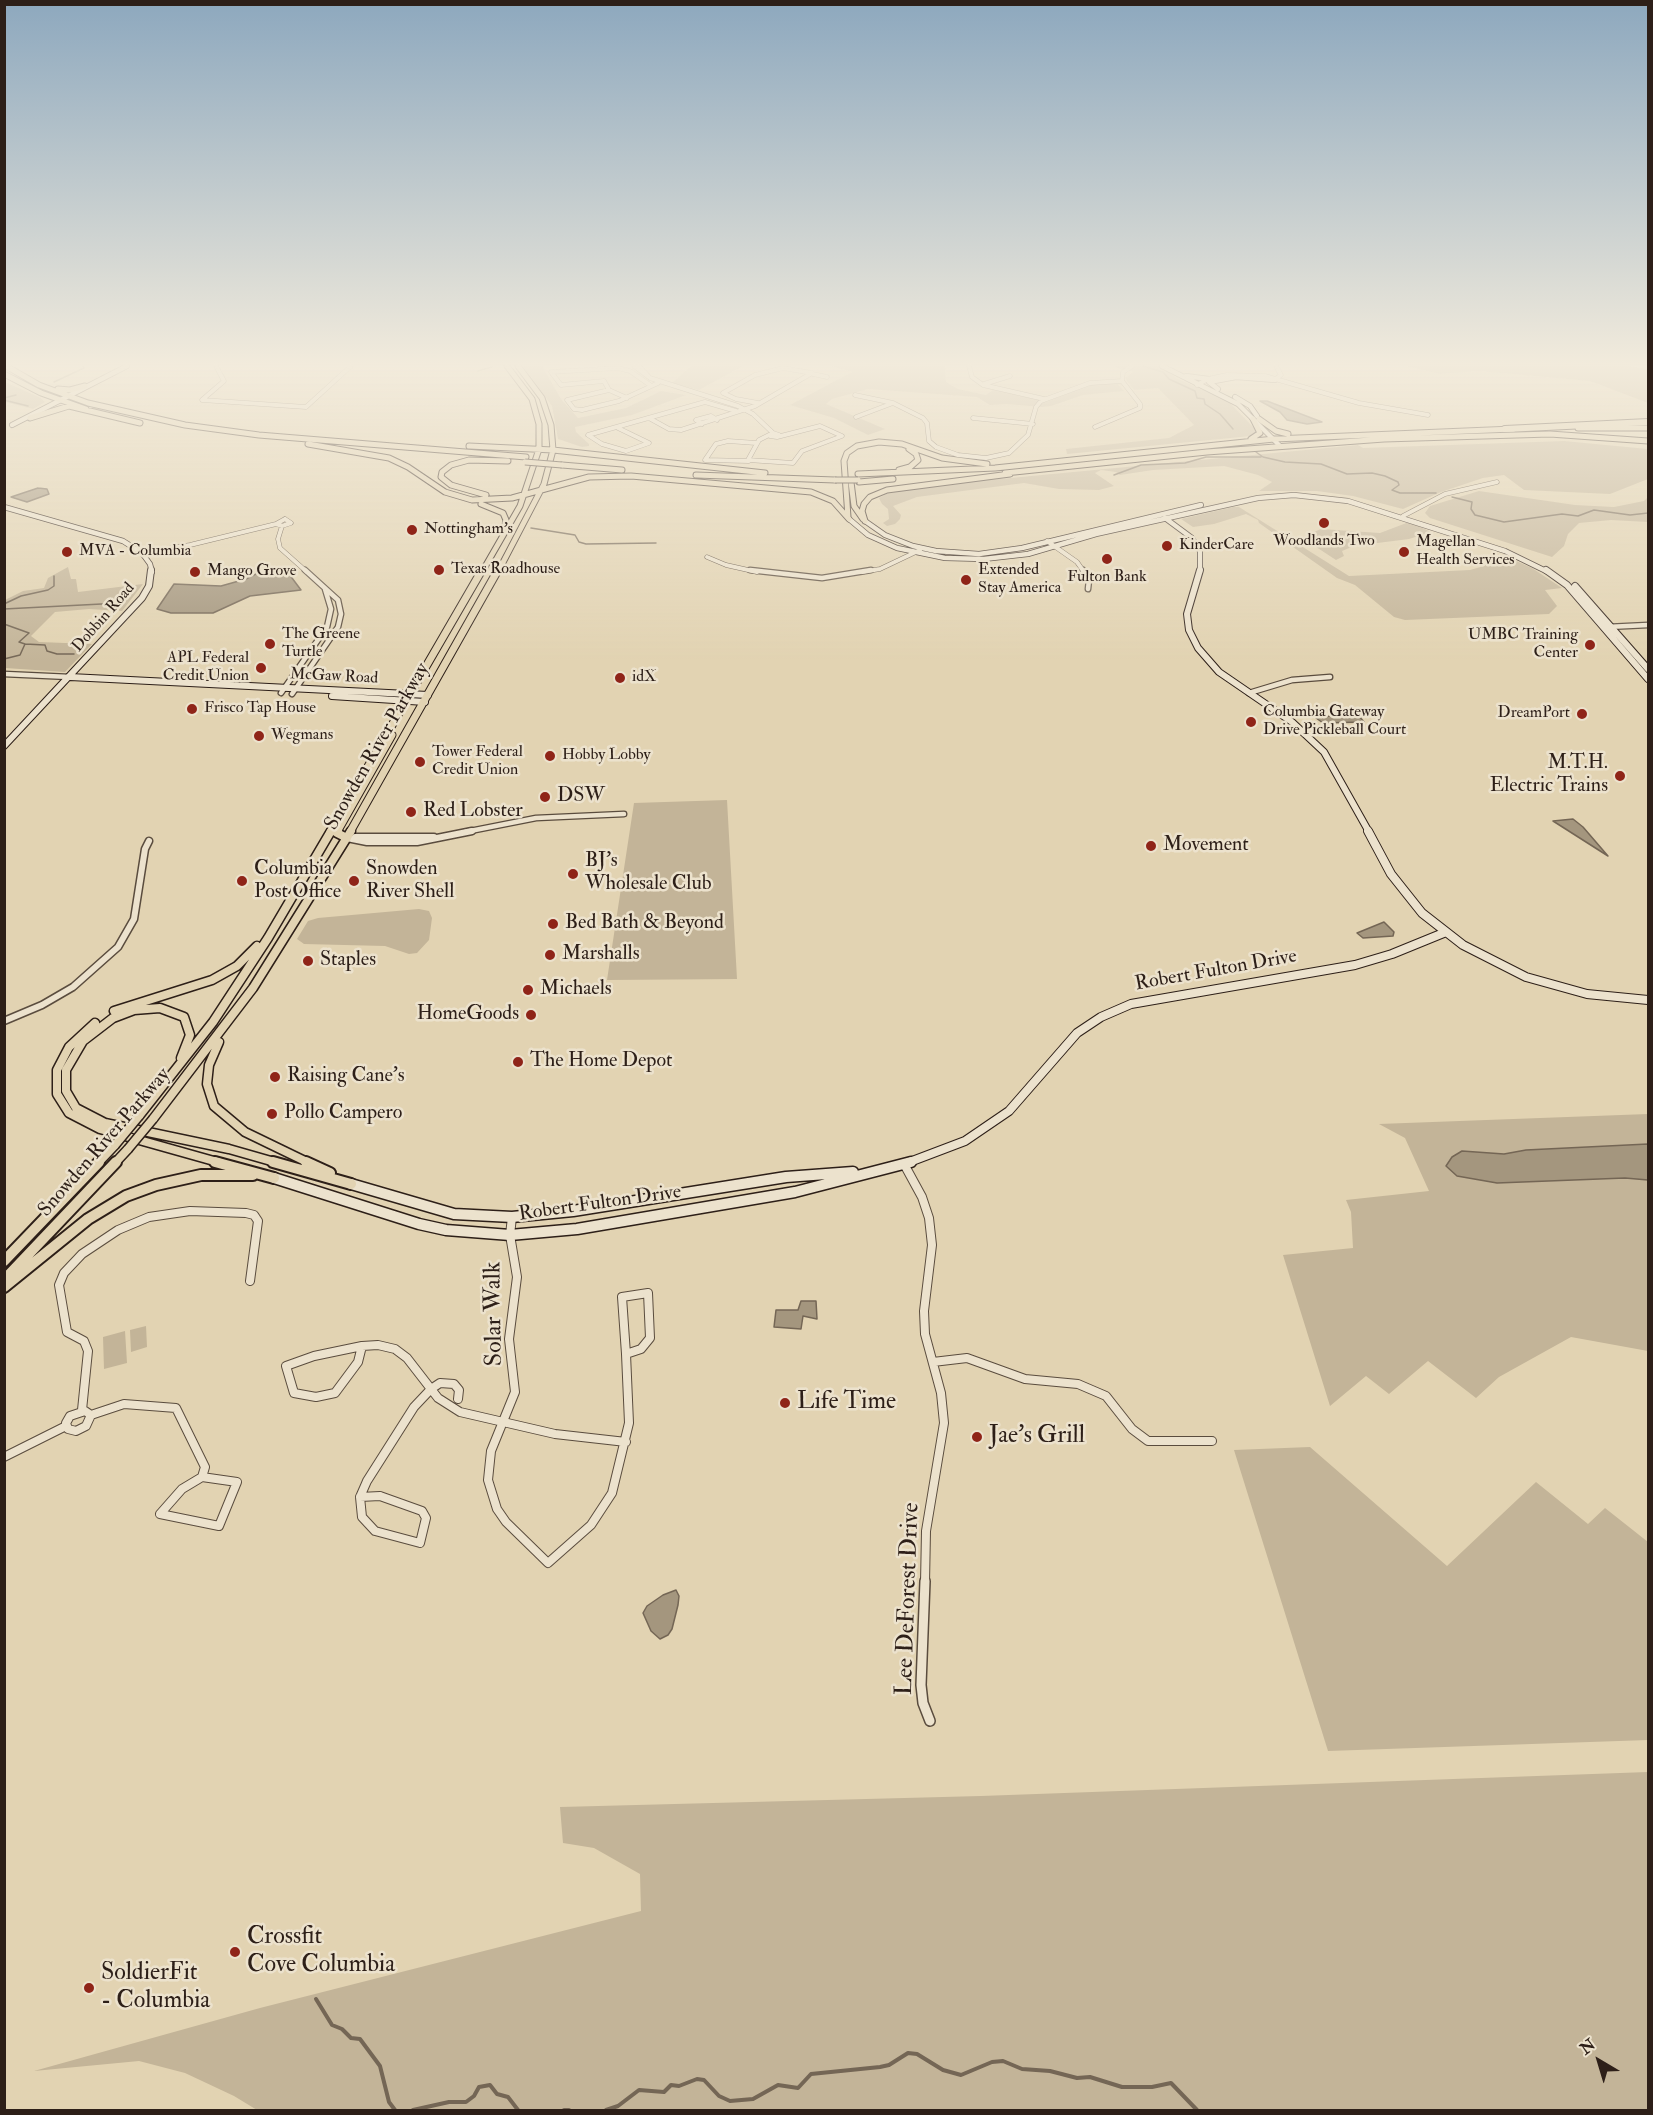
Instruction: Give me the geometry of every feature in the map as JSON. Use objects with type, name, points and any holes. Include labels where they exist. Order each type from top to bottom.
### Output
[{"type":"main road","points":[[403,465],[451,494],[472,500],[496,501],[581,478],[620,475],[784,488],[818,494],[833,501],[849,519]]},
{"type":"main road","points":[[452,465],[441,474],[446,482],[456,488],[493,495],[516,490],[533,471],[542,487]]},
{"type":"main road","name":"Snowden River Parkway","points":[[4,1261],[115,1145],[160,1091],[238,986],[285,910],[407,697],[500,544],[525,494],[535,465]]},
{"type":"main road","name":"Snowden River Parkway","points":[[4,1280],[128,1149],[253,988],[347,838],[427,699],[512,546],[542,487],[548,465]]},
{"type":"main road","points":[[591,465],[735,478],[835,479],[898,479],[1078,466]]},
{"type":"main road","points":[[612,465],[835,479]]},
{"type":"main road","points":[[697,465],[765,473]]},
{"type":"main road","points":[[845,465],[846,512],[849,519]]},
{"type":"main road","points":[[850,465],[855,510],[865,521]]},
{"type":"main road","points":[[858,479],[914,465]]},
{"type":"main road","points":[[858,479],[1017,465]]},
{"type":"main road","points":[[865,521],[862,511],[864,504],[870,497],[887,490],[1091,465]]},
{"type":"main road","points":[[512,546],[543,496],[581,478]]},
{"type":"main road","points":[[728,484],[835,479]]},
{"type":"main road","points":[[428,481],[435,490],[448,496],[491,507],[503,513],[506,525],[500,544]]},
{"type":"main road","points":[[347,838],[337,833],[394,730],[398,713]]},
{"type":"main road","points":[[274,1178],[84,1123],[69,1113],[60,1102],[55,1079],[60,1062],[69,1047],[95,1023],[132,1003],[201,984],[229,971],[251,954],[285,910]]},
{"type":"main road","points":[[253,988],[220,1041],[209,1065],[207,1084],[214,1106],[226,1119],[245,1132],[351,1184]]},
{"type":"main road","points":[[160,1091],[182,1056],[190,1035],[190,1029],[184,1017],[168,1010],[141,1009],[113,1018],[83,1041],[66,1070],[66,1091],[72,1103],[82,1113],[97,1120],[229,1149],[351,1184]]},
{"type":"main road","points":[[4,1287],[88,1219],[140,1190],[201,1175],[242,1174],[274,1178]]},
{"type":"street","points":[[1405,515],[1445,494],[1497,482]]},
{"type":"street","points":[[865,521],[893,539],[922,548],[947,552],[992,553],[1129,520],[1244,496],[1277,492],[1338,496],[1405,515],[1520,553],[1550,567],[1574,585],[1648,669]]},
{"type":"street","points":[[849,519],[874,539],[915,553],[945,558],[984,559],[1019,555],[1249,499],[1294,495],[1348,501],[1405,515],[1535,564],[1567,585],[1648,679]]},
{"type":"street","points":[[4,507],[116,539],[142,553],[279,525],[280,548],[338,600],[340,620],[294,691]]},
{"type":"street","points":[[1129,520],[1156,516],[1167,518],[1192,538],[1200,552],[1201,567],[1188,614],[1192,639],[1215,668],[1297,726],[1324,752],[1336,770],[1398,886],[1422,913],[1446,932],[1496,964],[1544,983],[1604,997],[1648,1000]]},
{"type":"street","points":[[1047,541],[1081,567],[1090,583],[1088,589]]},
{"type":"street","points":[[706,557],[726,565],[762,573],[822,578],[880,569],[922,548]]},
{"type":"street","name":"Dobbin Road","points":[[4,746],[146,592],[151,580],[151,568],[142,553]]},
{"type":"street","points":[[283,690],[330,621],[331,609],[325,589]]},
{"type":"street","points":[[1603,627],[1648,625]]},
{"type":"street","points":[[4,674],[70,677]]},
{"type":"street","name":"McGaw Road","points":[[70,677],[239,687],[248,691],[283,690],[427,699]]},
{"type":"street","points":[[1249,693],[1292,680],[1330,677]]},
{"type":"street","points":[[326,836],[391,843],[447,837],[536,818],[624,814]]},
{"type":"street","points":[[4,1021],[42,1005],[73,987],[95,970],[118,947],[134,919],[145,849],[149,841]]},
{"type":"street","name":"Robert Fulton Drive","points":[[274,1178],[419,1224],[446,1230],[510,1235],[577,1229],[771,1197],[863,1172],[904,1164],[946,1150],[995,1122],[1020,1100],[1077,1033],[1122,1007],[1168,995],[1355,965],[1392,954],[1446,932]]},
{"type":"street","name":"Lee DeForest Drive","points":[[904,1164],[922,1197],[930,1225],[932,1245],[924,1311],[926,1343],[933,1362],[944,1423],[926,1531],[925,1630],[921,1685],[923,1703],[930,1721]]},
{"type":"street","name":"Robert Fulton Drive","points":[[351,1184],[454,1214],[512,1217],[565,1213],[786,1177],[863,1172]]},
{"type":"street","points":[[82,1410],[88,1351],[84,1341],[67,1332],[59,1285],[64,1273],[82,1254],[118,1230],[149,1217],[190,1211],[246,1213],[254,1215],[258,1221],[250,1281]]},
{"type":"street","name":"Solar Walk","points":[[512,1217],[510,1235],[517,1268],[509,1339],[515,1384],[504,1423],[489,1459],[490,1491],[506,1522],[548,1563],[591,1525],[604,1509],[612,1493],[626,1442]]},
{"type":"street","points":[[362,1346],[358,1362],[334,1393],[316,1396],[294,1393],[286,1366],[314,1356],[362,1346],[378,1345],[402,1353],[448,1407],[504,1423],[571,1437],[626,1442],[630,1423],[622,1297],[648,1293],[650,1338],[641,1349],[626,1353]]},
{"type":"street","points":[[933,1362],[967,1358],[1025,1379],[1078,1384],[1106,1396],[1132,1429],[1148,1441],[1212,1442]]},
{"type":"street","points":[[360,1497],[380,1496],[422,1511],[426,1518],[420,1543],[375,1531],[362,1517],[360,1497],[367,1481],[414,1407],[431,1389],[440,1383],[454,1384],[459,1390],[458,1399]]},
{"type":"street","points":[[82,1410],[91,1415],[124,1404],[176,1408],[204,1462],[202,1477]]},
{"type":"street","points":[[4,1457],[66,1426],[70,1416],[82,1410]]},
{"type":"street","points":[[66,1426],[71,1431],[81,1430],[90,1422],[91,1415]]},
{"type":"street","points":[[202,1477],[237,1482],[219,1526],[160,1514],[182,1489],[202,1477]]},
{"type":"shaded area","points":[[1150,465],[1648,465],[1648,479],[1610,494],[1524,490],[1504,475],[1483,478],[1441,492],[1403,509],[1353,496],[1317,491],[1259,491],[1272,482],[1258,475],[1224,466],[1153,470],[1120,475],[1116,472],[1101,470],[1095,473],[1114,486],[1099,490],[1059,489],[1024,483],[917,497],[893,506],[901,515],[895,524],[887,526],[883,523],[889,519],[888,509],[879,498],[890,492],[926,486]]},
{"type":"shaded area","points":[[38,488],[47,489],[49,494],[27,502],[11,497]]},
{"type":"shaded area","points":[[1479,491],[1575,505],[1614,507],[1644,501],[1648,497],[1648,522],[1611,520],[1579,523],[1568,534],[1564,546],[1552,557],[1430,518],[1425,513],[1430,506]]},
{"type":"shaded area","points":[[1239,507],[1349,576],[1470,570],[1484,566],[1496,557],[1505,556],[1532,568],[1562,588],[1545,590],[1557,606],[1549,614],[1405,620],[1394,617],[1355,585],[1337,578],[1259,523],[1258,520],[1246,514],[1214,524],[1193,527],[1181,519]]},
{"type":"shaded area","points":[[1409,522],[1431,532],[1409,539],[1354,546],[1342,551],[1344,556],[1336,560],[1310,543],[1314,542],[1311,533],[1321,529],[1380,533]]},
{"type":"shaded area","points":[[68,567],[71,579],[76,579],[78,592],[143,584],[122,611],[89,609],[55,612],[31,636],[39,642],[92,644],[65,672],[5,668],[5,600],[23,591],[44,588],[48,578]]},
{"type":"shaded area","points":[[268,568],[280,569],[289,574],[301,590],[250,596],[213,613],[171,613],[157,609],[174,584],[221,586],[246,579]]},
{"type":"shaded area","points":[[1345,714],[1359,716],[1364,722],[1323,723],[1316,718]]},
{"type":"shaded area","points":[[727,800],[737,979],[607,980],[634,803]]},
{"type":"shaded area","points":[[1573,819],[1583,827],[1608,856],[1553,821]]},
{"type":"shaded area","points":[[419,909],[429,911],[432,918],[429,940],[417,953],[409,954],[385,946],[304,944],[297,939],[308,921],[318,918]]},
{"type":"shaded area","points":[[1384,922],[1394,932],[1393,936],[1363,938],[1357,933]]},
{"type":"shaded area","points":[[1648,1114],[1648,1351],[1571,1337],[1499,1377],[1476,1398],[1428,1361],[1389,1394],[1366,1376],[1330,1406],[1283,1255],[1353,1248],[1351,1212],[1346,1200],[1429,1191],[1405,1138],[1379,1124]]},
{"type":"shaded area","points":[[1648,1144],[1648,1180],[1625,1178],[1497,1183],[1457,1176],[1446,1166],[1452,1157],[1462,1151],[1504,1154],[1526,1150]]},
{"type":"shaded area","points":[[801,1301],[816,1301],[817,1319],[803,1316],[801,1329],[774,1327],[776,1310],[798,1310]]},
{"type":"shaded area","points":[[146,1326],[147,1347],[131,1352],[130,1330]]},
{"type":"shaded area","points":[[125,1331],[127,1363],[104,1369],[103,1337]]},
{"type":"shaded area","points":[[1310,1447],[1447,1566],[1536,1482],[1588,1524],[1605,1508],[1648,1542],[1648,1740],[1328,1751],[1234,1450]]},
{"type":"shaded area","points":[[676,1590],[679,1596],[672,1629],[668,1635],[660,1639],[651,1631],[643,1613],[647,1606],[663,1595]]},
{"type":"shaded area","points":[[1648,1772],[1648,2110],[257,2110],[234,2096],[185,2073],[139,2061],[34,2071],[260,2008],[641,1911],[640,1874],[594,1848],[563,1843],[560,1807],[981,1796]]},
{"type":"waterway","points":[[1114,475],[1148,465]]},
{"type":"waterway","points":[[1323,465],[1347,474],[1372,473],[1385,476],[1398,482],[1399,485],[1392,490],[1400,493],[1436,493]]},
{"type":"waterway","points":[[1452,497],[1472,502],[1471,509],[1475,515],[1504,522],[1562,514],[1578,516],[1594,510],[1630,515],[1648,513]]},
{"type":"waterway","points":[[531,528],[575,535],[579,542],[586,544],[656,543]]},
{"type":"waterway","points":[[4,604],[21,596],[48,590],[54,586],[54,576]]},
{"type":"waterway","points":[[4,609],[121,603]]},
{"type":"waterway","points":[[4,624],[29,633],[19,642],[25,644]]},
{"type":"waterway","points":[[4,659],[20,655],[25,644]]},
{"type":"waterway","points":[[25,644],[45,645],[47,651],[57,654],[74,654]]},
{"type":"waterway","points":[[316,1999],[332,2025],[342,2029],[351,2038],[360,2039],[380,2066],[389,2102],[395,2110]]},
{"type":"waterway","points":[[606,2110],[618,2106],[639,2090],[664,2092],[671,2085],[679,2086],[697,2079],[704,2080],[719,2096],[730,2101],[753,2099],[778,2085],[798,2088],[811,2074],[880,2067],[889,2065],[908,2053],[917,2054],[943,2070],[961,2075],[992,2062],[1003,2061],[1022,2069],[1050,2071],[1077,2078],[1090,2077],[1122,2087],[1152,2087],[1171,2083],[1197,2110]]},
{"type":"waterway","points":[[413,2110],[449,2102],[466,2102],[474,2096],[479,2087],[490,2085],[497,2094],[508,2097],[518,2110]]},
{"type":"waterway","points":[[564,2110],[569,2110]]},
{"type":"place","name":"Woodlands Two","points":[[1324,523]]},
{"type":"place","name":"Nottingham's","points":[[412,530]]},
{"type":"place","name":"KinderCare","points":[[1167,546]]},
{"type":"place","name":"MVA - Columbia","points":[[67,552]]},
{"type":"place","name":"Magellan Health Services","points":[[1404,552]]},
{"type":"place","name":"Fulton Bank","points":[[1107,559]]},
{"type":"place","name":"Texas Roadhouse","points":[[439,570]]},
{"type":"place","name":"Mango Grove","points":[[195,572]]},
{"type":"place","name":"Extended Stay America","points":[[966,580]]},
{"type":"place","name":"The Greene Turtle","points":[[270,644]]},
{"type":"place","name":"UMBC Training Center","points":[[1590,645]]},
{"type":"place","name":"APL Federal Credit Union","points":[[261,668]]},
{"type":"place","name":"idX","points":[[620,678]]},
{"type":"place","name":"Frisco Tap House","points":[[192,709]]},
{"type":"place","name":"DreamPort","points":[[1582,714]]},
{"type":"place","name":"Columbia Gateway Drive Pickleball Court","points":[[1251,722]]},
{"type":"place","name":"Wegmans","points":[[259,736]]},
{"type":"place","name":"Hobby Lobby","points":[[550,756]]},
{"type":"place","name":"Tower Federal Credit Union","points":[[420,762]]},
{"type":"place","name":"M.T.H. Electric Trains","points":[[1620,776]]},
{"type":"place","name":"DSW","points":[[545,797]]},
{"type":"place","name":"Red Lobster","points":[[411,812]]},
{"type":"place","name":"Movement","points":[[1151,846]]},
{"type":"place","name":"BJ's Wholesale Club","points":[[573,874]]},
{"type":"place","name":"Columbia Post Office","points":[[242,881]]},
{"type":"place","name":"Snowden River Shell","points":[[354,881]]},
{"type":"place","name":"Bed Bath & Beyond","points":[[553,924]]},
{"type":"place","name":"Marshalls","points":[[550,955]]},
{"type":"place","name":"Staples","points":[[308,961]]},
{"type":"place","name":"Michaels","points":[[528,990]]},
{"type":"place","name":"HomeGoods","points":[[531,1015]]},
{"type":"place","name":"The Home Depot","points":[[518,1062]]},
{"type":"place","name":"Raising Cane's","points":[[275,1077]]},
{"type":"place","name":"Pollo Campero","points":[[272,1114]]},
{"type":"place","name":"Life Time","points":[[785,1403]]},
{"type":"place","name":"Jae's Grill","points":[[977,1437]]},
{"type":"place","name":"Crossfit Cove Columbia","points":[[235,1952]]},
{"type":"place","name":"SoldierFit - Columbia","points":[[89,1988]]}]
